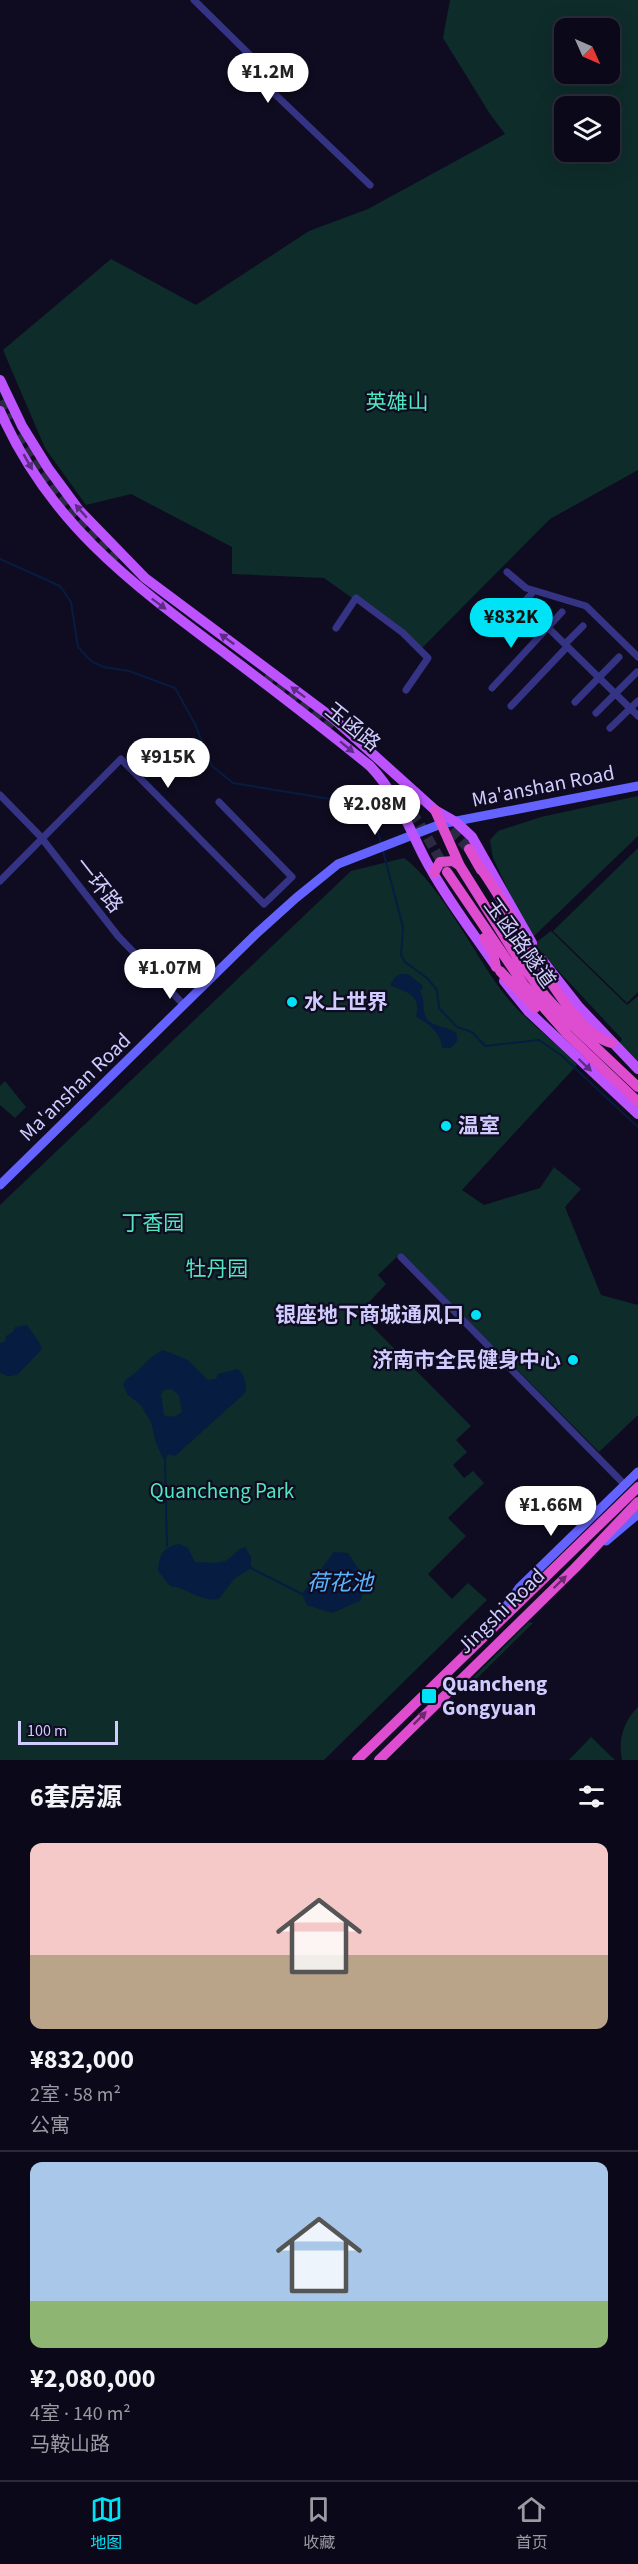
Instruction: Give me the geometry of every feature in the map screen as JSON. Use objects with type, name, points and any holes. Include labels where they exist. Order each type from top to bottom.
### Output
[{"type":"highway","points":[[435,810],[460,866],[522,965],[546,998],[638,1087]]},
{"type":"highway","name":"玉函路隧道","points":[[470,849],[523,948],[568,1021]]},
{"type":"highway","points":[[434,873],[440,862],[453,861],[460,866]]},
{"type":"highway","points":[[478,865],[488,876],[525,942],[578,1018],[603,1041],[612,1043]]},
{"type":"highway","name":"玉函路隧道","points":[[447,872],[524,985],[566,1033]]},
{"type":"highway","points":[[459,890],[493,953],[498,969],[555,1028],[566,1033],[635,1107]]},
{"type":"highway","name":"Jingshi Road","points":[[357,1760],[638,1487]]},
{"type":"highway","name":"Jingshi Road","points":[[379,1760],[575,1568],[638,1502]]},
{"type":"main road","name":"玉函路","points":[[0,380],[22,426],[48,468],[79,510],[145,578],[334,719],[435,810],[456,822],[477,844],[546,966],[612,1043],[638,1069]]},
{"type":"main road","name":"玉函路","points":[[0,411],[9,432],[60,511],[95,549],[137,587],[292,703],[370,766],[381,778],[434,873],[498,969],[504,982],[528,1011],[635,1107]]},
{"type":"main road","name":"Ma'anshan Road","points":[[0,1185],[303,891],[338,864],[441,824],[638,786]]},
{"type":"main road","points":[[635,1107],[638,1096]]},
{"type":"main road","name":"Jingshi Road","points":[[493,1627],[519,1588],[638,1472]]},
{"type":"main road","name":"Jingshi Road","points":[[575,1568],[638,1514]]},
{"type":"street","points":[[194,0],[256,61],[257,77],[370,185]]},
{"type":"street","points":[[507,572],[526,588],[586,606],[638,657]]},
{"type":"street","points":[[481,609],[498,626],[534,591]]},
{"type":"street","points":[[336,628],[357,598],[403,633],[428,658],[406,690]]},
{"type":"street","points":[[523,603],[638,716]]},
{"type":"street","points":[[492,688],[562,612]]},
{"type":"street","points":[[511,706],[583,626]]},
{"type":"street","points":[[575,702],[619,657]]},
{"type":"street","points":[[596,713],[637,672]]},
{"type":"street","points":[[610,728],[638,701]]},
{"type":"street","points":[[0,881],[41,837],[121,759],[264,904],[292,877],[219,802]]},
{"type":"street","name":"一环路","points":[[0,795],[41,837],[118,936],[184,1005]]},
{"type":"street","points":[[401,1257],[625,1485]]},
{"type":"green space","name":"英雄山","points":[[450,0],[638,0],[638,470],[550,519],[422,648],[324,578],[232,574],[232,547],[131,494],[86,505],[45,448],[3,350],[111,259],[196,305],[309,231],[368,209],[505,134],[443,38]]},
{"type":"green space","points":[[638,796],[638,836],[531,939],[493,858],[490,840],[498,831],[541,817]]},
{"type":"green space","points":[[638,848],[638,992],[627,1003],[553,931]]},
{"type":"green space","name":"Quancheng Park","points":[[404,858],[431,885],[510,1001],[577,1065],[462,1190],[484,1205],[540,1188],[554,1167],[581,1189],[565,1207],[601,1295],[638,1305],[638,1415],[599,1452],[401,1253],[378,1275],[386,1284],[359,1313],[471,1426],[456,1440],[467,1452],[453,1465],[464,1478],[473,1471],[484,1483],[448,1518],[466,1536],[428,1574],[452,1599],[468,1583],[487,1600],[324,1760],[0,1760],[0,1205],[351,871]]},
{"type":"green space","points":[[551,931],[627,1005],[638,996],[638,1063],[619,1044],[622,1039],[534,944]]},
{"type":"green space","points":[[5,1081],[26,1107],[15,1118],[0,1105],[0,1086]]},
{"type":"green space","points":[[529,1622],[533,1623],[469,1686],[467,1684]]},
{"type":"green space","points":[[638,1707],[638,1760],[622,1760],[621,1738],[625,1725]]},
{"type":"green space","points":[[591,1737],[615,1760],[569,1760]]},
{"type":"water","points":[[408,974],[422,985],[423,988],[420,991],[427,1019],[457,1034],[457,1041],[451,1048],[442,1048],[433,1029],[416,1017],[415,999],[390,985],[395,977]]},
{"type":"water","points":[[27,1325],[42,1349],[18,1374],[4,1375],[0,1372],[0,1343],[5,1341],[6,1336],[13,1332],[15,1327]]},
{"type":"water","points":[[163,1350],[188,1360],[208,1380],[216,1379],[218,1374],[238,1369],[244,1377],[246,1386],[245,1393],[175,1456],[168,1454],[165,1462],[156,1443],[151,1422],[140,1404],[128,1395],[123,1385],[126,1379]],"holes":[[[172,1389],[179,1395],[182,1412],[173,1416],[164,1415],[161,1394],[164,1390]]]},
{"type":"water","points":[[179,1544],[188,1548],[195,1562],[214,1563],[225,1561],[245,1547],[251,1557],[251,1568],[234,1579],[219,1599],[200,1597],[170,1586],[158,1571],[159,1560],[163,1553],[169,1547]]},
{"type":"water","name":"荷花池","points":[[334,1552],[348,1553],[367,1582],[360,1601],[332,1613],[307,1605],[302,1594]]},
{"type":"waterway","points":[[0,559],[60,586],[71,602],[78,647],[91,661],[103,667],[129,671],[175,688],[195,724],[212,766],[233,783],[354,803],[372,819],[381,843]]},
{"type":"waterway","points":[[383,851],[403,927],[401,955],[405,962],[427,978],[437,990],[439,1008],[457,1027],[472,1032],[485,1046],[539,1040],[561,1055],[638,1127]]},
{"type":"waterway","points":[[165,1462],[167,1546]]},
{"type":"waterway","points":[[251,1568],[302,1594]]},
{"type":"tunnel","points":[[0,401],[9,420]]},
{"type":"tunnel","points":[[17,436],[65,507],[120,564]]},
{"type":"tunnel","points":[[264,677],[315,714],[334,732]]},
{"type":"tunnel","points":[[393,789],[418,821],[445,868]]},
{"type":"tunnel","points":[[441,819],[469,849]]},
{"type":"place","name":"水上世界","points":[[292,1002]]},
{"type":"place","name":"温室","points":[[446,1126]]},
{"type":"place","name":"银座地下商城通风口","points":[[476,1315]]},
{"type":"place","name":"济南市全民健身中心","points":[[573,1360]]},
{"type":"place","name":"Quancheng Gongyuan","points":[[429,1696]]},
{"type":"park label","name":"丁香园","points":[[153,1223]]},
{"type":"park label","name":"牡丹园","points":[[217,1269]]}]
